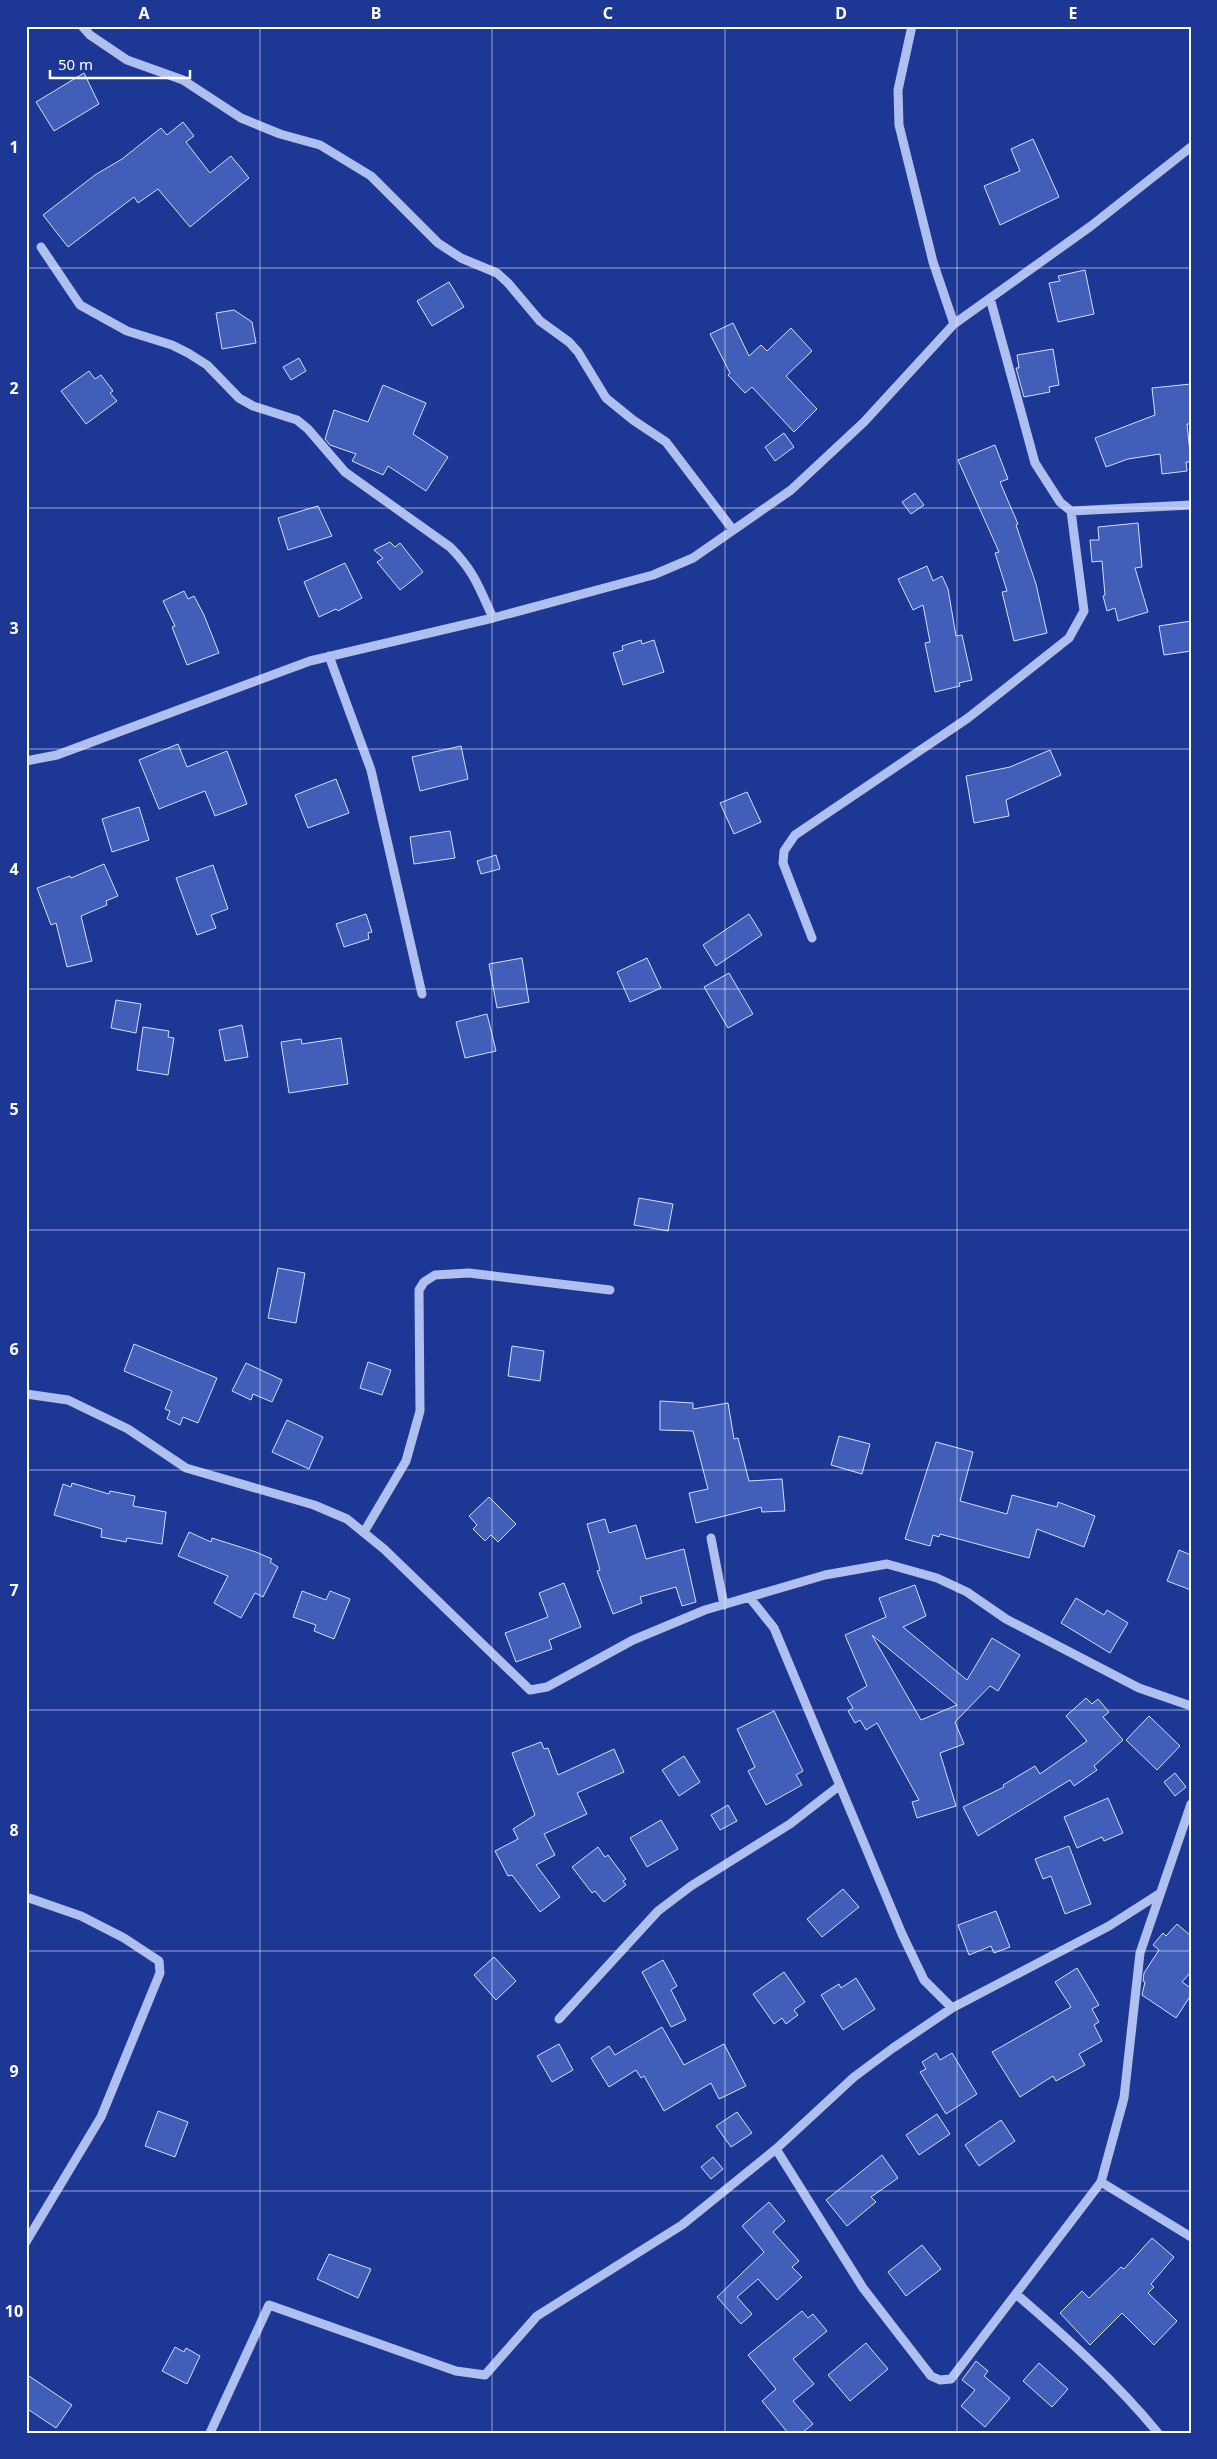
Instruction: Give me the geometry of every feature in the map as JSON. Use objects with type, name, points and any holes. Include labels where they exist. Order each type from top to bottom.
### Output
[{"type":"street","points":[[82,26],[90,35],[127,60],[196,87],[241,118],[280,134],[320,145],[382,185],[438,243],[462,258],[497,273],[508,282],[540,321],[569,342],[578,352],[606,398],[633,420],[666,442],[733,530]]},
{"type":"street","points":[[912,26],[898,90],[900,125],[933,262],[954,324]]},
{"type":"street","points":[[26,761],[57,755],[310,661],[493,618],[653,575],[693,558],[791,490],[864,422],[954,324],[1090,226],[1191,147]]},
{"type":"street","points":[[41,247],[80,305],[90,312],[127,331],[172,345],[206,365],[239,398],[253,406],[297,420],[308,429],[345,472],[450,547],[462,559],[472,570],[493,618]]},
{"type":"street","points":[[990,298],[1035,463],[1060,502],[1071,511],[1191,505]]},
{"type":"street","points":[[812,938],[782,863],[784,850],[795,835],[968,718],[1069,638],[1084,611],[1071,511]]},
{"type":"street","points":[[329,656],[371,770],[422,994]]},
{"type":"street","points":[[364,1532],[406,1461],[420,1411],[419,1290],[424,1282],[434,1275],[469,1273],[610,1290]]},
{"type":"street","points":[[26,1394],[68,1400],[128,1429],[186,1468],[314,1505],[347,1518],[384,1549],[530,1690],[547,1687],[632,1640],[705,1610],[825,1575],[887,1564],[937,1578],[967,1592],[1006,1619],[1139,1688],[1191,1706]]},
{"type":"street","points":[[711,1538],[724,1605]]},
{"type":"street","points":[[750,1598],[774,1628],[902,1934],[924,1980],[952,2008]]},
{"type":"street","points":[[559,2019],[658,1911],[691,1886],[790,1824],[839,1786]]},
{"type":"street","points":[[776,2149],[863,2288],[931,2376],[940,2380],[951,2378],[1101,2182],[1124,2098],[1140,1953],[1191,1804]]},
{"type":"street","points":[[210,2433],[269,2305],[456,2371],[485,2375],[537,2316],[682,2225],[776,2149],[854,2077],[952,2008],[1109,1926],[1159,1894]]},
{"type":"street","points":[[26,1897],[81,1916],[124,1938],[159,1961],[160,1973],[101,2117],[26,2242]]},
{"type":"street","points":[[1101,2182],[1191,2237]]},
{"type":"street","points":[[1016,2294],[1072,2342],[1142,2413],[1158,2433]]},
{"type":"building","points":[[84,73],[99,104],[54,131],[36,102]]},
{"type":"building","points":[[183,122],[194,136],[186,142],[210,173],[231,156],[249,178],[190,227],[158,189],[138,203],[134,197],[68,247],[43,215],[95,175],[122,159],[161,128],[167,135]]},
{"type":"building","points":[[1033,139],[1059,197],[1000,225],[984,186],[1020,171],[1011,149]]},
{"type":"building","points":[[1085,270],[1094,314],[1058,322],[1049,283],[1060,281],[1058,276]]},
{"type":"building","points":[[449,282],[464,307],[432,326],[417,301]]},
{"type":"building","points":[[234,310],[252,322],[256,343],[222,349],[216,313]]},
{"type":"building","points":[[733,323],[749,356],[761,345],[767,351],[791,328],[812,351],[786,376],[817,409],[794,432],[752,387],[745,393],[728,375],[730,373],[710,334]]},
{"type":"building","points":[[1053,349],[1059,385],[1049,387],[1050,392],[1024,397],[1016,368],[1019,368],[1017,355]]},
{"type":"building","points":[[299,358],[306,371],[291,380],[283,367]]},
{"type":"building","points":[[89,371],[95,379],[101,375],[113,391],[110,393],[117,401],[86,424],[61,391]]},
{"type":"building","points":[[1191,384],[1191,424],[1187,424],[1191,462],[1186,462],[1187,471],[1162,474],[1160,454],[1128,459],[1106,467],[1095,438],[1155,415],[1152,388]]},
{"type":"building","points":[[383,385],[426,403],[413,434],[448,457],[426,491],[388,466],[383,475],[352,461],[356,454],[330,445],[325,439],[334,410],[368,422]]},
{"type":"building","points":[[784,433],[794,447],[775,461],[765,447]]},
{"type":"building","points":[[995,445],[1008,479],[1000,482],[1018,524],[1016,525],[1036,584],[1047,633],[1014,641],[1002,592],[1007,591],[995,553],[999,552],[958,460]]},
{"type":"building","points":[[915,493],[924,505],[911,514],[902,502]]},
{"type":"building","points":[[318,506],[332,536],[288,550],[278,518]]},
{"type":"building","points":[[1138,523],[1142,567],[1135,568],[1148,612],[1118,621],[1115,608],[1107,611],[1103,596],[1105,595],[1102,561],[1092,562],[1090,540],[1099,540],[1098,527]]},
{"type":"building","points":[[390,542],[395,547],[400,543],[423,572],[400,590],[377,562],[383,558],[374,550]]},
{"type":"building","points":[[345,563],[362,598],[338,611],[336,609],[319,617],[304,582]]},
{"type":"building","points":[[927,566],[933,581],[942,576],[948,589],[956,636],[962,635],[972,680],[959,683],[960,686],[935,692],[925,643],[930,642],[923,605],[913,610],[898,579]]},
{"type":"building","points":[[184,591],[188,599],[194,596],[204,615],[219,653],[187,665],[172,627],[175,626],[163,601]]},
{"type":"building","points":[[1191,621],[1191,651],[1164,655],[1159,626]]},
{"type":"building","points":[[641,640],[642,644],[654,640],[664,672],[623,685],[613,653],[623,650],[622,646]]},
{"type":"building","points":[[178,744],[187,767],[227,751],[247,804],[215,816],[205,791],[159,809],[139,760]]},
{"type":"building","points":[[461,746],[468,779],[420,791],[412,757]]},
{"type":"building","points":[[1050,750],[1061,775],[1006,800],[1009,816],[974,823],[966,776],[1010,767]]},
{"type":"building","points":[[336,779],[349,813],[308,828],[295,795]]},
{"type":"building","points":[[747,792],[761,822],[734,834],[720,803]]},
{"type":"building","points":[[139,807],[149,840],[112,852],[102,819]]},
{"type":"building","points":[[450,831],[455,858],[414,864],[410,837]]},
{"type":"building","points":[[496,855],[500,869],[481,874],[477,861]]},
{"type":"building","points":[[104,864],[118,896],[106,901],[107,905],[81,916],[92,961],[67,967],[56,923],[51,925],[37,888],[70,876],[71,878]]},
{"type":"building","points":[[213,865],[228,909],[211,915],[216,928],[197,935],[176,878]]},
{"type":"building","points":[[366,914],[372,932],[368,933],[369,939],[344,947],[336,924]]},
{"type":"building","points":[[749,914],[762,935],[716,966],[703,945]]},
{"type":"building","points":[[522,958],[529,1002],[497,1008],[489,964]]},
{"type":"building","points":[[647,958],[661,988],[630,1002],[617,972]]},
{"type":"building","points":[[729,973],[753,1014],[728,1028],[704,987]]},
{"type":"building","points":[[116,1000],[141,1004],[136,1033],[111,1028]]},
{"type":"building","points":[[487,1014],[496,1051],[465,1058],[456,1022]]},
{"type":"building","points":[[242,1025],[248,1057],[225,1061],[219,1030]]},
{"type":"building","points":[[143,1027],[169,1031],[168,1037],[174,1038],[168,1075],[137,1070]]},
{"type":"building","points":[[341,1038],[348,1084],[289,1093],[281,1042],[301,1039],[302,1044]]},
{"type":"building","points":[[639,1198],[673,1204],[668,1231],[634,1225]]},
{"type":"building","points":[[278,1268],[305,1273],[296,1323],[268,1318]]},
{"type":"building","points":[[134,1344],[217,1378],[198,1423],[183,1417],[180,1425],[167,1419],[170,1411],[165,1409],[172,1391],[124,1371]]},
{"type":"building","points":[[512,1346],[544,1351],[540,1381],[508,1376]]},
{"type":"building","points":[[368,1362],[391,1370],[382,1395],[360,1388]]},
{"type":"building","points":[[246,1363],[282,1380],[272,1402],[253,1394],[251,1400],[232,1391]]},
{"type":"building","points":[[660,1401],[693,1403],[693,1409],[728,1403],[734,1439],[738,1438],[749,1481],[782,1479],[785,1511],[762,1512],[761,1507],[696,1523],[689,1493],[708,1489],[693,1431],[660,1430]]},
{"type":"building","points":[[287,1420],[323,1437],[309,1469],[272,1452]]},
{"type":"building","points":[[839,1436],[870,1444],[862,1474],[831,1465]]},
{"type":"building","points":[[936,1442],[973,1452],[960,1501],[1007,1514],[1012,1495],[1057,1507],[1058,1502],[1095,1516],[1084,1547],[1037,1529],[1029,1558],[940,1534],[939,1537],[933,1535],[930,1546],[905,1539]]},
{"type":"building","points":[[72,1483],[109,1494],[110,1491],[135,1496],[133,1506],[166,1512],[162,1544],[127,1538],[126,1542],[101,1537],[102,1529],[54,1515],[63,1484],[71,1487]]},
{"type":"building","points":[[489,1497],[516,1524],[498,1542],[491,1535],[485,1541],[473,1529],[477,1525],[469,1516]]},
{"type":"building","points":[[605,1519],[609,1533],[636,1525],[646,1559],[684,1549],[696,1602],[682,1606],[676,1587],[640,1597],[642,1603],[613,1614],[597,1571],[600,1570],[587,1524]]},
{"type":"building","points":[[189,1532],[211,1542],[212,1538],[256,1552],[272,1559],[270,1562],[278,1567],[263,1597],[255,1593],[241,1618],[214,1603],[228,1576],[178,1556]]},
{"type":"building","points":[[1179,1550],[1191,1555],[1191,1590],[1167,1581]]},
{"type":"building","points":[[564,1583],[581,1627],[549,1640],[552,1649],[516,1662],[505,1633],[548,1617],[539,1593]]},
{"type":"building","points":[[915,1585],[926,1616],[903,1627],[967,1680],[992,1638],[1020,1655],[998,1691],[990,1686],[955,1722],[964,1744],[940,1753],[956,1806],[917,1818],[912,1802],[919,1800],[877,1723],[866,1730],[860,1720],[855,1723],[848,1711],[853,1708],[847,1698],[867,1686],[845,1635],[886,1617],[879,1598]],"holes":[[[872,1635],[957,1705],[921,1720]]]},
{"type":"building","points":[[302,1591],[326,1600],[330,1591],[350,1599],[334,1639],[314,1631],[316,1625],[293,1617]]},
{"type":"building","points":[[1076,1598],[1104,1615],[1107,1610],[1128,1623],[1110,1653],[1061,1623]]},
{"type":"building","points":[[1086,1698],[1092,1704],[1098,1699],[1109,1712],[1103,1717],[1123,1740],[1094,1766],[1097,1770],[1074,1786],[1070,1780],[978,1836],[963,1807],[1004,1787],[1003,1785],[1035,1766],[1040,1774],[1087,1741],[1066,1716]]},
{"type":"building","points":[[774,1711],[803,1771],[796,1775],[802,1785],[766,1805],[748,1771],[755,1767],[737,1729]]},
{"type":"building","points":[[1149,1716],[1180,1746],[1157,1770],[1126,1740]]},
{"type":"building","points":[[541,1742],[544,1749],[548,1748],[558,1775],[614,1749],[624,1772],[577,1793],[587,1814],[544,1834],[555,1855],[536,1865],[560,1897],[540,1912],[512,1875],[508,1876],[495,1851],[518,1839],[513,1829],[535,1815],[512,1753]]},
{"type":"building","points":[[684,1756],[700,1782],[679,1796],[662,1770]]},
{"type":"building","points":[[1175,1773],[1186,1787],[1175,1796],[1164,1782]]},
{"type":"building","points":[[1108,1798],[1123,1833],[1104,1841],[1102,1837],[1077,1848],[1064,1817]]},
{"type":"building","points":[[728,1805],[737,1821],[720,1830],[711,1815]]},
{"type":"building","points":[[661,1820],[678,1849],[647,1867],[630,1838]]},
{"type":"building","points":[[1069,1846],[1091,1904],[1065,1914],[1051,1876],[1043,1879],[1035,1859]]},
{"type":"building","points":[[598,1847],[605,1857],[608,1855],[626,1879],[623,1881],[626,1885],[604,1902],[595,1891],[592,1893],[572,1867]]},
{"type":"building","points":[[843,1889],[859,1907],[822,1937],[807,1919]]},
{"type":"building","points":[[996,1911],[1010,1947],[994,1953],[991,1946],[969,1955],[958,1925]]},
{"type":"building","points":[[1177,1924],[1191,1936],[1191,1972],[1182,1982],[1191,1988],[1191,1995],[1176,2018],[1142,1995],[1145,1982],[1143,1981],[1144,1973],[1159,1950],[1153,1945],[1163,1933],[1166,1936]]},
{"type":"building","points":[[494,1957],[516,1981],[496,2000],[474,1975]]},
{"type":"building","points":[[663,1960],[677,1986],[671,1990],[686,2020],[671,2027],[642,1972]]},
{"type":"building","points":[[1077,1968],[1099,2005],[1092,2009],[1099,2022],[1094,2025],[1102,2041],[1079,2054],[1085,2065],[1056,2081],[1053,2076],[1020,2097],[992,2052],[1071,2007],[1055,1982]]},
{"type":"building","points":[[784,1972],[805,2002],[794,2010],[798,2015],[786,2024],[782,2018],[774,2024],[753,1994]]},
{"type":"building","points":[[856,1978],[875,2009],[843,2030],[821,1995],[839,1984],[841,1988]]},
{"type":"building","points":[[662,2027],[684,2065],[724,2044],[746,2086],[719,2099],[711,2083],[664,2111],[644,2076],[641,2078],[636,2070],[609,2087],[591,2058],[609,2046],[615,2055]]},
{"type":"building","points":[[559,2044],[573,2070],[552,2082],[537,2056]]},
{"type":"building","points":[[936,2053],[940,2060],[952,2053],[977,2094],[946,2114],[920,2072],[926,2069],[922,2062]]},
{"type":"building","points":[[158,2111],[188,2122],[175,2157],[145,2146]]},
{"type":"building","points":[[737,2112],[752,2133],[731,2147],[716,2126]]},
{"type":"building","points":[[937,2114],[950,2134],[919,2155],[906,2135]]},
{"type":"building","points":[[1001,2120],[1015,2141],[979,2166],[965,2145]]},
{"type":"building","points":[[882,2155],[898,2178],[871,2197],[876,2202],[847,2226],[826,2200]]},
{"type":"building","points":[[713,2157],[723,2169],[711,2179],[701,2167]]},
{"type":"building","points":[[769,2202],[785,2221],[773,2232],[799,2261],[792,2267],[802,2277],[777,2300],[758,2279],[737,2297],[752,2314],[741,2324],[717,2297],[764,2252],[742,2226]]},
{"type":"building","points":[[1152,2238],[1174,2257],[1151,2284],[1154,2287],[1148,2293],[1177,2321],[1154,2345],[1122,2313],[1090,2345],[1060,2313],[1082,2291],[1089,2298],[1121,2267],[1124,2269]]},
{"type":"building","points":[[922,2245],[941,2269],[906,2296],[888,2272]]},
{"type":"building","points":[[329,2254],[371,2269],[358,2298],[317,2279]]},
{"type":"building","points":[[802,2311],[808,2318],[813,2314],[827,2331],[793,2359],[814,2384],[793,2401],[813,2424],[802,2433],[788,2433],[762,2401],[776,2389],[748,2355]]},
{"type":"building","points":[[866,2343],[888,2369],[850,2401],[828,2375]]},
{"type":"building","points":[[175,2347],[184,2352],[186,2348],[200,2356],[187,2384],[162,2371]]},
{"type":"building","points":[[976,2361],[988,2371],[984,2376],[1010,2398],[985,2427],[961,2406],[975,2390],[962,2380]]},
{"type":"building","points":[[1039,2363],[1068,2389],[1052,2407],[1023,2381]]},
{"type":"building","points":[[26,2374],[72,2405],[56,2428],[26,2408]]}]
